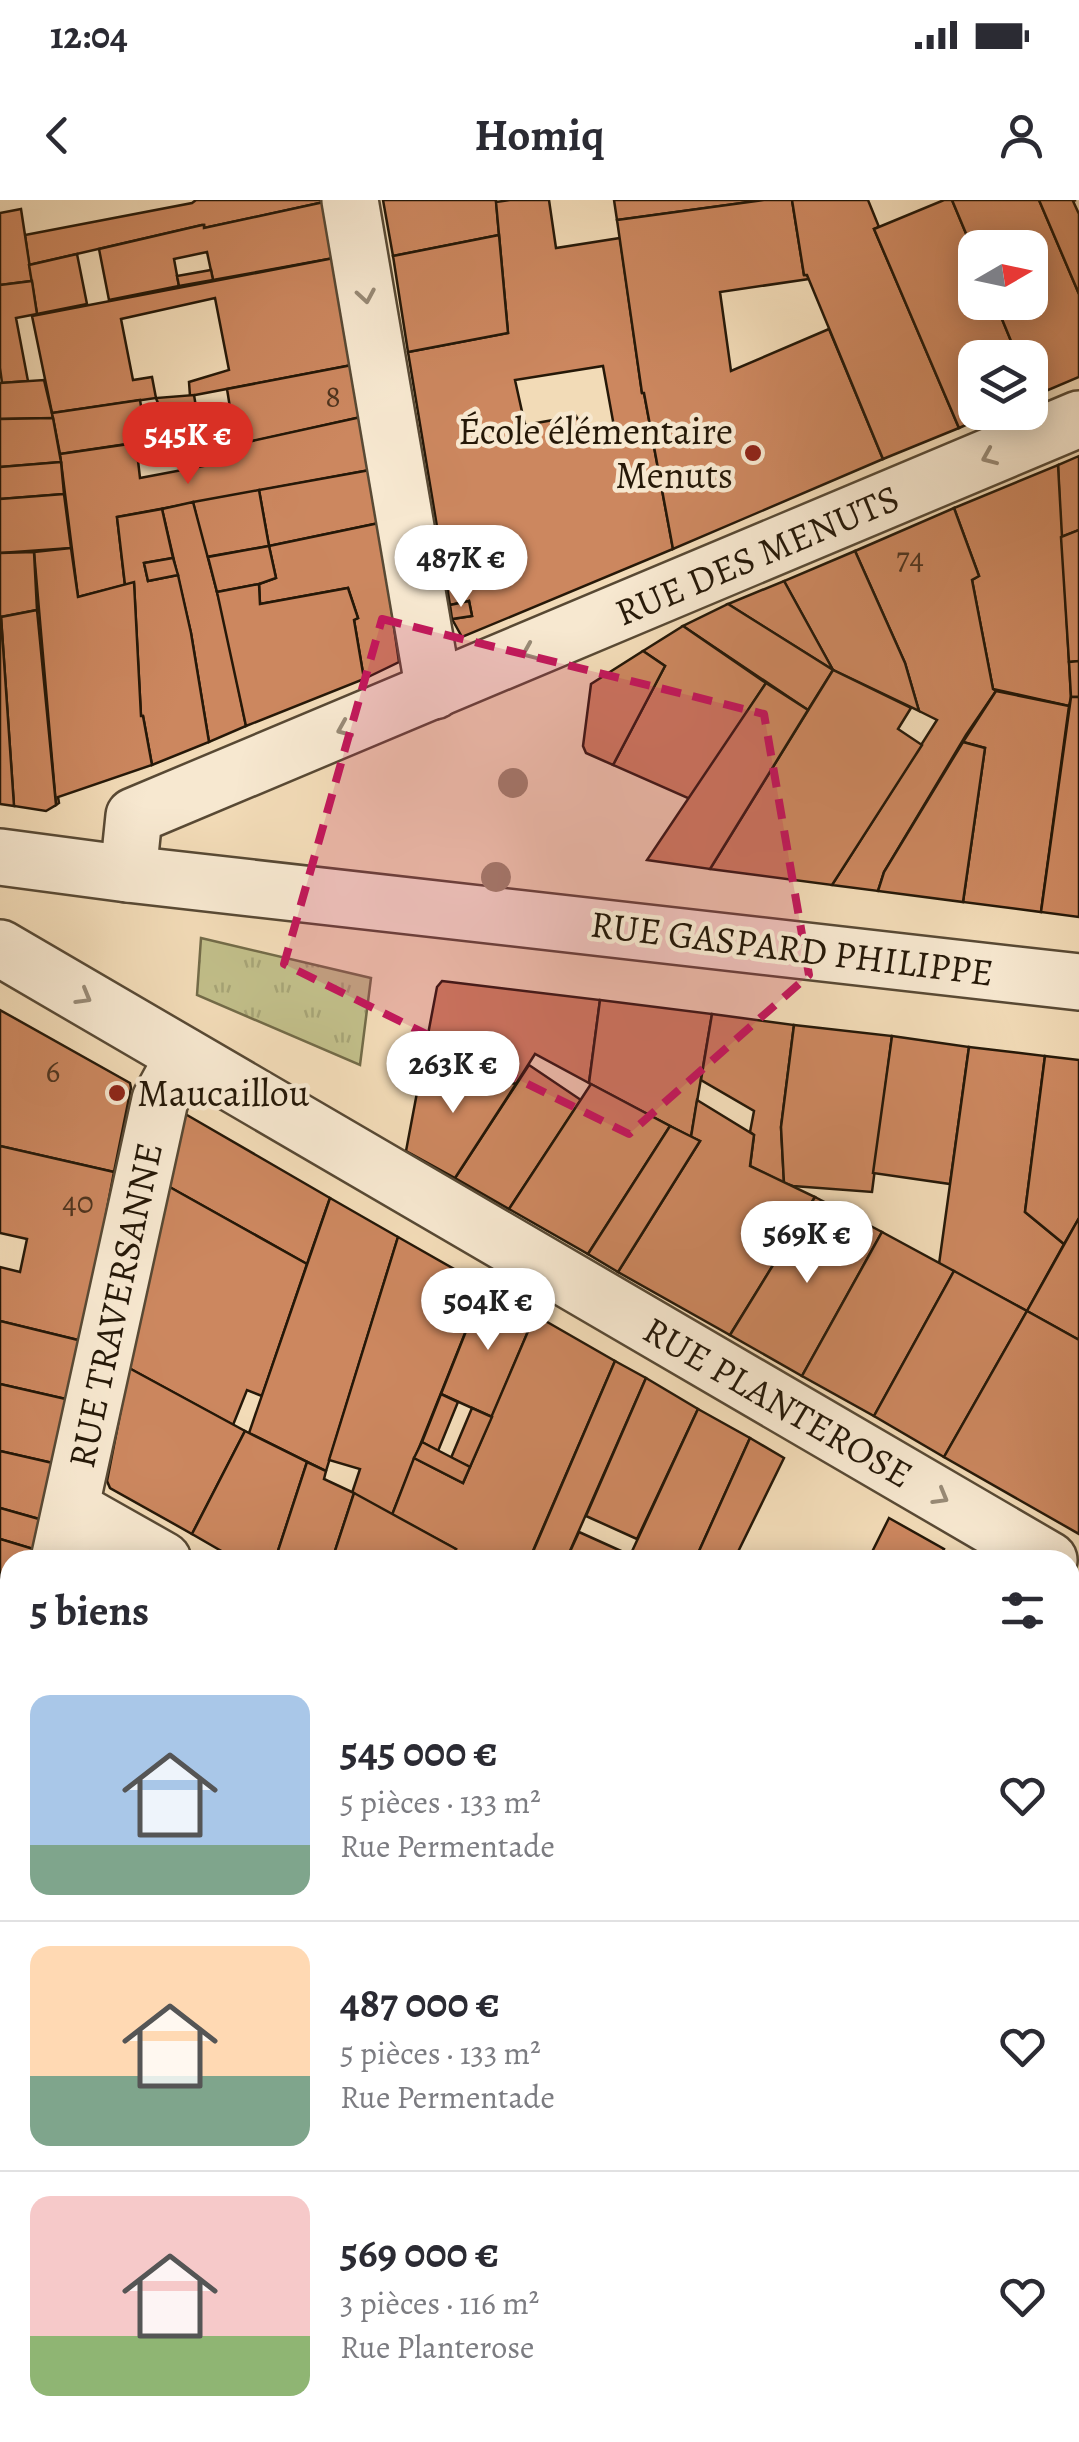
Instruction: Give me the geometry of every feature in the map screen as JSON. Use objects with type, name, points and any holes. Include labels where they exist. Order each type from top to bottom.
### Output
[{"type":"street","points":[[350,200],[434,691]]},
{"type":"street","name":"RUE DES MENUTS","points":[[128,874],[134,816],[1079,420]]},
{"type":"street","name":"RUE GASPARD PHILIPPE","points":[[0,857],[1071,984]]},
{"type":"street","name":"RUE PLANTEROSE","points":[[0,948],[1032,1550]]},
{"type":"street","name":"RUE TRAVERSANNE","points":[[61,1550],[160,1100],[184,1056]]},
{"type":"street","points":[[71,1508],[145,1550]]},
{"type":"highlighted area","points":[[382,619],[764,714],[809,975],[629,1134],[284,964]]},
{"type":"green space","points":[[201,938],[371,978],[360,1065],[197,995]]},
{"type":"building","points":[[196,200],[324,202],[29,265],[25,235]]},
{"type":"building","points":[[383,200],[496,200],[499,235],[393,256]]},
{"type":"building","points":[[549,200],[556,248],[620,238],[642,393],[673,549],[462,637],[452,619],[472,616],[469,601],[450,605],[408,352],[508,333],[496,202]],"holes":[[[603,366],[615,432],[587,437],[576,416],[525,425],[515,380]]]},
{"type":"building","points":[[614,200],[764,200],[617,220]]},
{"type":"building","points":[[764,200],[792,200],[804,275],[809,279],[720,292],[731,371],[829,329],[883,459],[673,549],[642,393],[617,220]]},
{"type":"building","points":[[792,200],[868,200],[879,227],[874,229],[958,428],[883,459],[804,275]]},
{"type":"building","points":[[952,200],[965,230],[958,230],[958,320],[1002,320],[1011,340],[958,340],[958,426],[874,229]]},
{"type":"building","points":[[952,200],[1039,200],[1079,294],[1079,377],[1048,390],[1048,340],[1011,340],[1002,320],[1048,320],[1048,230],[965,230]]},
{"type":"building","points":[[1039,200],[1076,200],[1073,201],[1079,214],[1079,294]]},
{"type":"building","points":[[324,202],[334,258],[213,280],[207,252],[174,259],[179,286],[109,300],[99,249]]},
{"type":"building","points":[[21,209],[32,281],[0,285],[0,213]]},
{"type":"building","points":[[499,235],[508,333],[408,352],[393,256]]},
{"type":"building","points":[[77,254],[87,304],[37,314],[29,265]]},
{"type":"building","points":[[334,258],[352,365],[190,396],[189,382],[229,370],[215,298],[121,319],[133,380],[152,377],[156,398],[52,413],[32,316]]},
{"type":"building","points":[[211,270],[213,280],[179,286],[177,276]]},
{"type":"building","points":[[32,281],[37,314],[16,318],[28,381],[2,383],[0,285]]},
{"type":"building","points":[[352,365],[361,417],[236,445],[227,389]]},
{"type":"building","points":[[44,380],[53,418],[0,419],[0,383]]},
{"type":"building","points":[[194,395],[197,413],[161,411],[156,398]]},
{"type":"building","points":[[140,400],[147,441],[60,454],[52,413]]},
{"type":"building","points":[[361,417],[370,470],[117,517],[125,585],[78,597],[60,454],[136,443],[140,478],[235,460],[234,445]]},
{"type":"building","points":[[53,418],[61,462],[0,467],[0,419]]},
{"type":"building","points":[[1079,456],[1079,530],[1061,537],[1058,465]]},
{"type":"building","points":[[61,462],[64,494],[0,499],[0,467]]},
{"type":"building","points":[[1058,465],[1069,706],[993,689],[972,580],[979,576],[954,508]]},
{"type":"building","points":[[370,470],[379,523],[269,546],[259,490]]},
{"type":"building","points":[[259,490],[269,546],[206,557],[193,502]]},
{"type":"building","points":[[64,494],[71,548],[0,553],[0,499]]},
{"type":"building","points":[[193,502],[225,622],[246,726],[209,742],[191,633],[162,509]]},
{"type":"building","points":[[954,508],[979,576],[972,580],[996,691],[884,872],[878,891],[832,885],[937,720],[919,711],[905,663],[855,551]]},
{"type":"building","points":[[162,509],[173,558],[144,563],[148,581],[178,575],[209,742],[152,765],[141,716],[134,584],[125,585],[117,517]]},
{"type":"building","points":[[379,523],[399,662],[364,679],[354,620],[358,618],[348,588],[260,604],[259,584],[276,578],[269,546]]},
{"type":"building","points":[[1079,530],[1079,661],[1069,662],[1061,537]]},
{"type":"building","points":[[269,546],[276,578],[217,592],[208,557]]},
{"type":"building","points":[[71,548],[78,597],[134,582],[141,716],[152,765],[58,797],[56,805],[34,552]]},
{"type":"building","points":[[855,551],[905,663],[919,711],[833,670],[784,581]]},
{"type":"building","points":[[34,552],[37,610],[0,617],[0,553]]},
{"type":"building","points":[[173,558],[178,575],[148,581],[144,563]]},
{"type":"building","points":[[784,581],[833,670],[728,604]]},
{"type":"building","points":[[259,584],[260,604],[348,588],[358,618],[354,620],[364,679],[246,726],[217,592]]},
{"type":"building","points":[[469,601],[472,616],[452,619],[450,605]]},
{"type":"building","points":[[728,604],[833,670],[808,710],[683,626]]},
{"type":"building","points":[[37,610],[56,805],[46,811],[14,806],[1,617]]},
{"type":"building","points":[[1,617],[14,806],[0,804]]},
{"type":"building","points":[[683,626],[766,683],[690,799],[613,765],[665,666],[643,651]]},
{"type":"building","points":[[643,651],[665,666],[613,765],[586,753],[583,746],[591,684]]},
{"type":"building","points":[[1079,661],[1079,697],[1071,697],[1069,662]]},
{"type":"building","points":[[833,670],[911,708],[898,729],[922,745],[832,885],[710,869]]},
{"type":"building","points":[[766,683],[808,710],[710,869],[647,860]]},
{"type":"building","points":[[996,691],[1069,706],[1041,912],[963,902],[985,748],[963,742]]},
{"type":"building","points":[[1071,697],[1079,697],[1079,917],[1041,912]]},
{"type":"building","points":[[963,742],[985,748],[963,902],[878,891],[884,872]]},
{"type":"building","points":[[442,981],[600,1000],[589,1083],[535,1054],[516,1084],[422,1066],[437,987]]},
{"type":"building","points":[[600,1000],[712,1014],[691,1137],[589,1083]]},
{"type":"building","points":[[0,1010],[130,1083],[114,1172],[0,1146]]},
{"type":"building","points":[[712,1014],[794,1025],[781,1127],[784,1183],[750,1166],[754,1111],[701,1080]]},
{"type":"building","points":[[794,1025],[892,1036],[872,1192],[784,1183],[781,1127]]},
{"type":"building","points":[[892,1036],[969,1047],[950,1184],[873,1173]]},
{"type":"building","points":[[969,1047],[1045,1056],[1025,1212],[1064,1244],[1027,1311],[939,1264]]},
{"type":"building","points":[[1045,1056],[1079,1060],[1079,1218],[1064,1244],[1025,1212]]},
{"type":"building","points":[[529,1065],[581,1100],[509,1209],[455,1178]]},
{"type":"building","points":[[422,1066],[516,1084],[455,1178],[406,1151]]},
{"type":"building","points":[[591,1084],[670,1126],[588,1254],[509,1209]]},
{"type":"building","points":[[697,1100],[754,1135],[750,1166],[815,1197],[730,1335],[618,1272],[700,1141],[691,1137]]},
{"type":"building","points":[[187,1115],[330,1198],[307,1264],[166,1185],[179,1119]]},
{"type":"building","points":[[670,1126],[700,1141],[618,1272],[588,1254]]},
{"type":"building","points":[[0,1146],[114,1172],[82,1341],[0,1321],[0,1267],[20,1272],[27,1239],[0,1233]]},
{"type":"building","points":[[166,1185],[307,1264],[262,1396],[247,1390],[233,1425],[129,1368]]},
{"type":"building","points":[[815,1197],[882,1232],[802,1376],[730,1335]]},
{"type":"building","points":[[330,1198],[398,1237],[326,1471],[249,1433]]},
{"type":"building","points":[[1079,1218],[1079,1340],[1027,1311]]},
{"type":"building","points":[[882,1232],[954,1271],[874,1416],[802,1376]]},
{"type":"building","points":[[398,1237],[484,1286],[392,1515],[352,1493],[360,1469],[329,1460]]},
{"type":"building","points":[[954,1271],[1027,1311],[944,1457],[874,1416]]},
{"type":"building","points":[[484,1286],[535,1315],[492,1417],[441,1394]]},
{"type":"building","points":[[1027,1311],[1079,1340],[1079,1534],[944,1457]]},
{"type":"building","points":[[535,1315],[615,1361],[533,1550],[456,1550],[392,1515],[414,1458],[463,1483]]},
{"type":"building","points":[[0,1321],[82,1341],[70,1400],[0,1384]]},
{"type":"building","points":[[615,1361],[646,1378],[570,1550],[534,1550]]},
{"type":"building","points":[[129,1368],[245,1431],[192,1534],[110,1488],[107,1481]]},
{"type":"building","points":[[646,1378],[698,1409],[637,1539],[586,1516]]},
{"type":"building","points":[[0,1384],[70,1400],[57,1464],[0,1451]]},
{"type":"building","points":[[441,1394],[458,1402],[438,1451],[422,1442]]},
{"type":"building","points":[[472,1408],[492,1417],[470,1467],[451,1458]]},
{"type":"building","points":[[698,1409],[750,1438],[700,1550],[633,1550]]},
{"type":"building","points":[[245,1431],[307,1462],[278,1550],[220,1550],[192,1534]]},
{"type":"building","points":[[750,1438],[784,1458],[739,1550],[700,1550]]},
{"type":"building","points":[[422,1442],[470,1467],[463,1483],[414,1458]]},
{"type":"building","points":[[0,1451],[57,1464],[46,1521],[0,1508]]},
{"type":"building","points":[[307,1462],[326,1471],[324,1479],[354,1493],[335,1550],[278,1550]]},
{"type":"building","points":[[354,1493],[456,1549],[456,1550],[335,1550]]},
{"type":"building","points":[[0,1508],[46,1521],[40,1550],[0,1539]]},
{"type":"building","points":[[889,1518],[944,1549],[943,1550],[873,1550]]},
{"type":"building","points":[[579,1532],[619,1550],[571,1550]]},
{"type":"building","points":[[0,1539],[37,1550],[0,1550]]},
{"type":"place","name":"École élémentaire Menuts","points":[[753,453]]},
{"type":"place","name":"Maucaillou","points":[[117,1093]]}]
